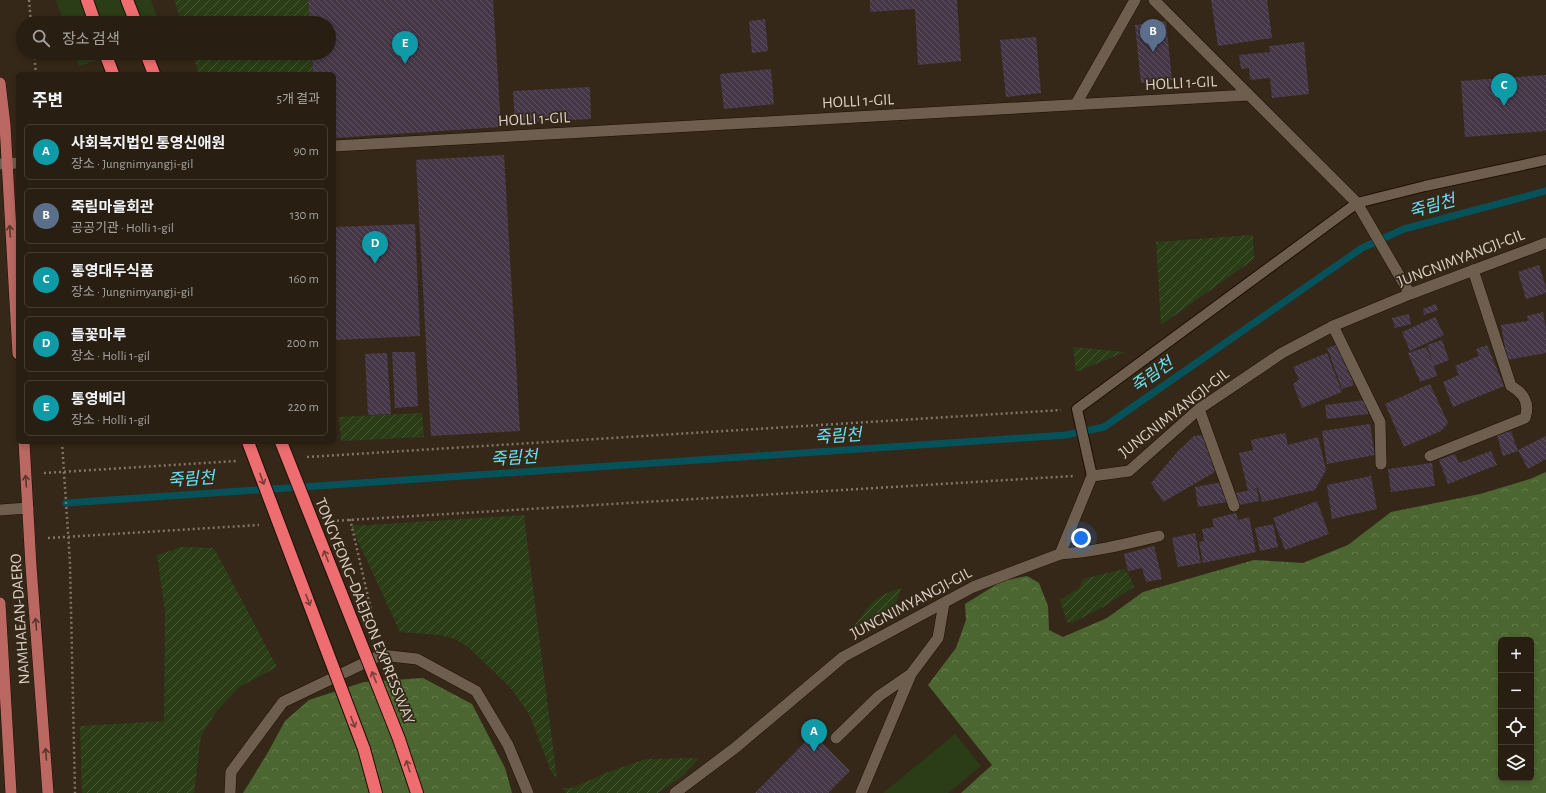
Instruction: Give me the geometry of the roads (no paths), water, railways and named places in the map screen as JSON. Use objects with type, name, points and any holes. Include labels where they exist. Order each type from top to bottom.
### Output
[{"type":"highway","points":[[87,0],[93,16]]},
{"type":"highway","points":[[127,0],[133,16]]},
{"type":"highway","points":[[108,60],[112,72]]},
{"type":"highway","points":[[149,60],[153,72]]},
{"type":"highway","points":[[249,444],[364,749],[376,793]]},
{"type":"highway","name":"TONGYEONG–DAEJEON EXPRESSWAY","points":[[282,444],[399,739],[417,793]]},
{"type":"main road","points":[[0,83],[5,125],[3,164],[16,329]]},
{"type":"main road","name":"NAMHAEAN-DAERO","points":[[24,444],[48,793]]},
{"type":"main road","name":"NAMHAEAN-DAERO","points":[[0,603],[11,793]]},
{"type":"street","points":[[1076,104],[1135,0]]},
{"type":"street","name":"HOLLI 1-GIL","points":[[1154,0],[1249,95]]},
{"type":"street","points":[[1249,95],[1357,203],[1410,294]]},
{"type":"street","name":"HOLLI 1-GIL","points":[[336,146],[1249,95]]},
{"type":"street","points":[[3,164],[16,163]]},
{"type":"street","name":"JUNGNIMYANGJI-GIL","points":[[1092,476],[1129,471],[1199,409],[1282,353],[1333,326],[1410,294],[1546,243]]},
{"type":"street","points":[[1430,456],[1525,418],[1528,410],[1525,399],[1518,390],[1511,386],[1474,270]]},
{"type":"street","points":[[1333,326],[1380,422],[1381,464]]},
{"type":"street","points":[[1199,409],[1234,506]]},
{"type":"street","points":[[1060,554],[1092,476]]},
{"type":"street","points":[[0,510],[28,508]]},
{"type":"street","name":"JUNGNIMYANGJI-GIL","points":[[675,793],[735,748],[843,657],[974,587],[1060,554],[1112,548],[1160,536]]},
{"type":"street","points":[[861,793],[911,674],[938,638],[944,603]]},
{"type":"street","points":[[230,793],[231,772],[282,702],[381,655],[417,659],[476,691],[508,745],[528,793]]},
{"type":"street","points":[[836,738],[879,696],[911,674]]},
{"type":"lane","points":[[1092,476],[1077,409],[1357,203],[1425,186],[1546,160]]},
{"type":"waterway","name":"죽림천","points":[[66,503],[1066,435],[1104,427],[1362,248],[1404,229],[1546,191]]},
{"type":"place","name":"죽림마을회관","points":[[1153,52]]},
{"type":"place","name":"통영베리","points":[[405,64]]},
{"type":"place","name":"통영대두식품","points":[[1504,106]]},
{"type":"place","name":"들꽃마루","points":[[375,264]]},
{"type":"place","name":"사회복지법인 통영신애원","points":[[814,752]]}]
